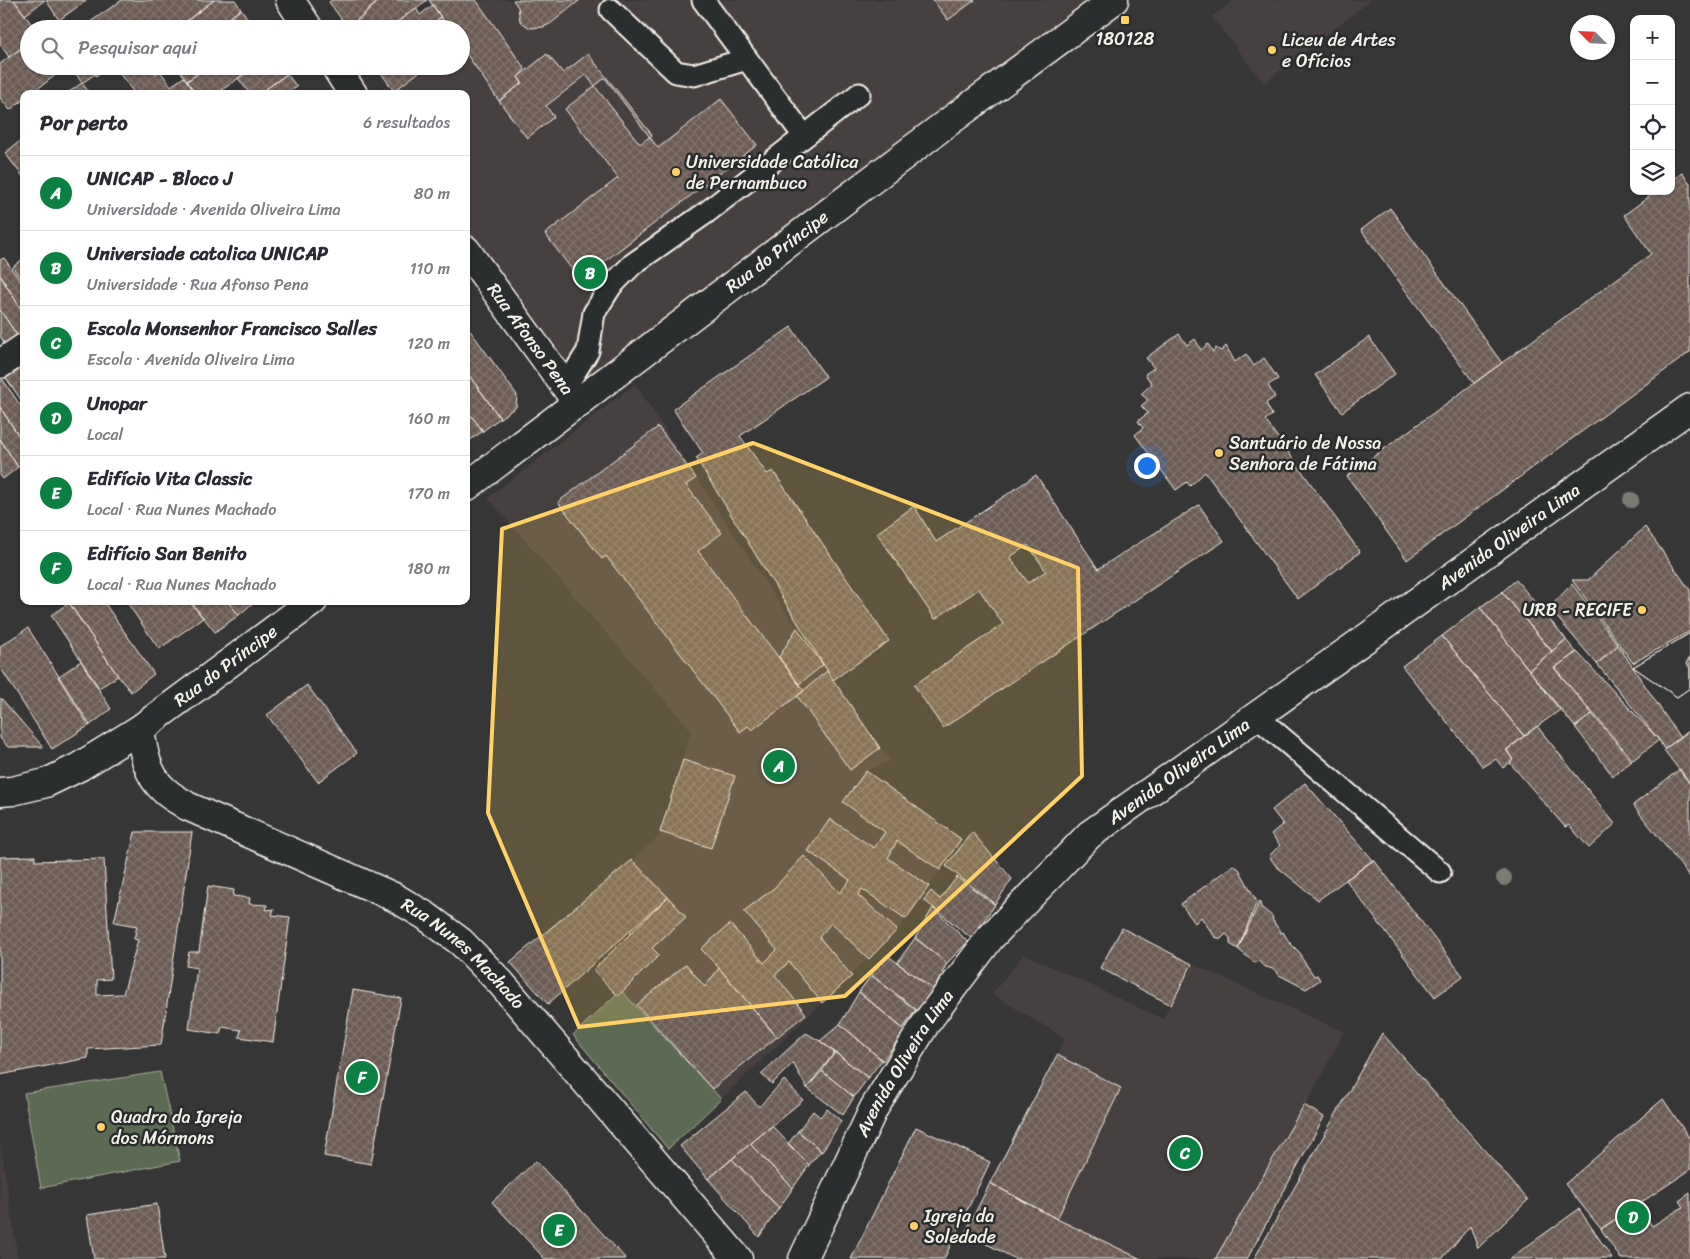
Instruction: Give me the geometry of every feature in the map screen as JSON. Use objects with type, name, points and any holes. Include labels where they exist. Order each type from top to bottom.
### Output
[{"type":"street","points":[[290,0],[303,20]]},
{"type":"street","name":"Rua do Príncipe","points":[[470,484],[572,395],[1114,0]]},
{"type":"street","points":[[341,75],[351,90]]},
{"type":"street","name":"Rua Afonso Pena","points":[[470,255],[572,395]]},
{"type":"street","points":[[0,364],[20,351]]},
{"type":"street","name":"Avenida Oliveira Lima","points":[[803,1259],[874,1108],[926,1023],[990,938],[1088,835],[1690,408]]},
{"type":"street","name":"Rua do Príncipe","points":[[0,792],[46,783],[78,767],[140,729],[308,605]]},
{"type":"street","name":"Rua Nunes Machado","points":[[140,729],[143,750],[149,769],[164,790],[187,806],[394,897],[426,916],[461,942],[501,983],[738,1259]]},
{"type":"lane","points":[[704,0],[804,136]]},
{"type":"lane","points":[[611,10],[676,72],[694,75],[747,59]]},
{"type":"lane","points":[[572,395],[588,351],[594,313],[611,286],[632,264],[707,212],[859,94]]},
{"type":"lane","points":[[1256,716],[1440,872]]},
{"type":"highlighted area","points":[[753,443],[1078,568],[1082,776],[845,996],[579,1027],[488,813],[502,529]]},
{"type":"shaded area","name":"Universidade Católica de Pernambuco","points":[[427,0],[1114,0],[578,404],[470,256],[470,90],[395,90],[415,75],[470,75],[470,20],[441,20]]},
{"type":"shaded area","name":"Liceu de Artes e Ofícios","points":[[1234,0],[1371,0],[1264,83],[1212,17]]},
{"type":"shaded area","points":[[635,384],[769,588],[890,761],[866,771],[961,839],[897,930],[668,1149],[573,1035],[659,956],[652,948],[686,917],[632,860],[658,837],[691,730],[488,498]]},
{"type":"shaded area","points":[[1024,954],[1163,1019],[1192,964],[1344,1032],[1225,1259],[1137,1259],[1057,1219],[1121,1088],[1057,1055],[1065,1038],[992,994]]},
{"type":"shaded area","points":[[0,1141],[18,1259],[0,1259]]},
{"type":"green space","points":[[621,990],[721,1099],[668,1149],[573,1035]]},
{"type":"green space","name":"Quadra da Igreja dos Mórmons","points":[[160,1072],[180,1161],[41,1188],[24,1093]]},
{"type":"building","points":[[0,0],[14,0],[28,20],[20,20],[20,49],[9,57],[0,44]]},
{"type":"building","points":[[14,0],[45,0],[25,15]]},
{"type":"building","points":[[46,0],[87,0],[59,20]]},
{"type":"building","points":[[122,0],[214,0],[188,20],[93,20]]},
{"type":"building","points":[[214,0],[235,0],[241,9],[227,20],[188,20]]},
{"type":"building","points":[[332,0],[379,0],[357,20],[342,20],[329,2]]},
{"type":"building","points":[[380,0],[427,0],[400,20],[359,20]]},
{"type":"building","points":[[429,0],[476,0],[525,69],[518,77],[522,83],[499,101],[470,59],[470,20],[443,20]]},
{"type":"building","points":[[513,0],[580,0],[550,24],[543,27],[530,28],[520,21],[518,7]]},
{"type":"building","points":[[933,0],[975,0],[948,20]]},
{"type":"building","points":[[433,5],[441,17],[437,20],[400,20],[416,8],[420,15]]},
{"type":"building","points":[[241,9],[249,20],[227,20]]},
{"type":"building","points":[[20,49],[20,75],[56,75],[36,90],[20,90],[20,102],[10,110],[0,98],[0,64]]},
{"type":"building","points":[[547,54],[563,73],[588,54],[652,135],[640,144],[586,75],[546,106],[554,117],[527,138],[499,101],[522,83],[518,77]]},
{"type":"building","points":[[77,75],[94,75],[82,83]]},
{"type":"building","points":[[121,75],[163,75],[171,86],[184,77],[193,90],[132,90]]},
{"type":"building","points":[[183,75],[196,75],[187,81]]},
{"type":"building","points":[[196,75],[243,75],[222,90],[193,90],[187,81]]},
{"type":"building","points":[[242,75],[286,75],[265,90],[247,90],[238,78]]},
{"type":"building","points":[[286,75],[288,75],[297,87],[292,90],[265,90]]},
{"type":"building","points":[[382,75],[415,75],[395,90],[393,90]]},
{"type":"building","points":[[605,78],[658,148],[721,99],[757,145],[580,280],[545,234],[618,178],[565,109]]},
{"type":"building","points":[[82,83],[87,90],[72,90]]},
{"type":"building","points":[[20,141],[20,173],[5,153]]},
{"type":"building","points":[[1682,173],[1690,183],[1690,352],[1407,560],[1347,476],[1651,254],[1624,215],[1652,195],[1675,195],[1675,178]]},
{"type":"building","points":[[1390,208],[1502,363],[1474,383],[1361,230]]},
{"type":"building","points":[[4,258],[20,280],[20,308],[0,275],[0,260]]},
{"type":"building","points":[[20,261],[20,278],[13,267]]},
{"type":"building","points":[[0,275],[20,308],[20,338],[0,310]]},
{"type":"building","points":[[0,310],[19,338],[6,346],[0,336]]},
{"type":"building","points":[[791,327],[826,377],[740,436],[767,474],[773,471],[889,641],[833,680],[696,458],[703,453],[673,409]]},
{"type":"building","points":[[470,330],[517,395],[516,407],[500,418],[470,377]]},
{"type":"building","name":"Santuário de Nossa Senhora de Fátima","points":[[1179,334],[1187,345],[1195,339],[1201,350],[1208,344],[1213,352],[1216,348],[1221,351],[1226,346],[1235,362],[1246,354],[1254,366],[1264,358],[1278,379],[1268,385],[1275,397],[1266,403],[1272,415],[1265,420],[1360,552],[1298,599],[1205,472],[1190,486],[1187,482],[1176,490],[1135,435],[1143,428],[1138,421],[1148,413],[1141,406],[1148,400],[1141,394],[1152,384],[1145,374],[1154,368],[1146,358]]},
{"type":"building","points":[[1369,337],[1395,374],[1342,412],[1315,375]]},
{"type":"building","points":[[20,369],[20,398],[6,378]]},
{"type":"building","points":[[470,377],[500,418],[483,431],[470,414]]},
{"type":"building","points":[[3,380],[20,405],[20,438],[0,407],[0,382]]},
{"type":"building","points":[[0,407],[20,438],[20,466],[18,467],[0,439]]},
{"type":"building","points":[[470,414],[483,431],[470,440]]},
{"type":"building","points":[[658,427],[696,478],[686,485],[722,533],[698,551],[804,691],[752,730],[748,726],[740,732],[606,556],[602,559],[558,502]]},
{"type":"building","points":[[0,439],[18,467],[3,479],[0,475]]},
{"type":"building","points":[[1036,475],[1098,569],[1199,505],[1224,541],[943,728],[914,685],[1003,624],[979,589],[935,619],[877,533],[914,506],[936,542]],"holes":[[[1028,545],[1046,571],[1028,583],[1010,557]]]},
{"type":"building","name":"URB - RECIFE","points":[[1645,527],[1690,590],[1690,631],[1633,663],[1572,580],[1588,580]]},
{"type":"building","points":[[1516,580],[1566,639],[1552,651],[1502,592]]},
{"type":"building","points":[[1572,584],[1618,645],[1597,664],[1549,608]]},
{"type":"building","points":[[1502,592],[1552,652],[1529,670],[1480,607]]},
{"type":"building","points":[[66,605],[70,605],[118,676],[99,688],[51,615]]},
{"type":"building","points":[[71,605],[106,605],[154,674],[131,692],[118,676]]},
{"type":"building","points":[[129,605],[192,605],[203,618],[159,649]]},
{"type":"building","points":[[193,605],[230,605],[239,615],[215,632]]},
{"type":"building","points":[[230,605],[250,605],[239,615]]},
{"type":"building","points":[[1480,607],[1560,710],[1524,736],[1442,636]]},
{"type":"building","points":[[28,628],[90,725],[52,749],[0,667],[0,646]]},
{"type":"building","points":[[797,628],[823,665],[799,684],[779,657]]},
{"type":"building","name":"URB - RECIFE","points":[[1690,633],[1690,658],[1686,663],[1690,668],[1690,688],[1677,697],[1633,667]]},
{"type":"building","name":"URB - RECIFE","points":[[1690,633],[1690,688],[1677,697],[1633,667]]},
{"type":"building","points":[[1442,636],[1524,736],[1506,750],[1513,760],[1503,768],[1496,759],[1483,767],[1402,666]]},
{"type":"building","points":[[1566,640],[1576,652],[1555,668],[1592,714],[1575,727],[1529,670]]},
{"type":"building","name":"URB - RECIFE","points":[[1618,645],[1680,738],[1664,749],[1659,740],[1597,664]]},
{"type":"building","points":[[1577,652],[1659,740],[1633,760],[1554,668]]},
{"type":"building","points":[[81,661],[111,709],[89,726],[58,677]]},
{"type":"building","points":[[827,671],[880,748],[850,770],[797,696]]},
{"type":"building","points":[[307,685],[357,753],[318,782],[267,715]]},
{"type":"building","points":[[1,698],[43,747],[8,747],[0,738]]},
{"type":"building","points":[[1592,714],[1632,761],[1613,776],[1575,727]]},
{"type":"building","points":[[1537,726],[1615,824],[1589,848],[1569,825],[1565,827],[1510,763],[1513,760],[1507,750]]},
{"type":"building","points":[[1690,730],[1690,784],[1664,750]]},
{"type":"building","points":[[683,760],[735,776],[711,848],[660,832]]},
{"type":"building","points":[[1680,769],[1690,784],[1690,877],[1633,805]]},
{"type":"building","points":[[866,771],[961,839],[940,870],[897,841],[888,858],[929,886],[906,919],[862,889],[858,895],[897,930],[869,959],[831,923],[819,937],[852,976],[822,1003],[789,962],[775,975],[806,1014],[777,1037],[701,949],[730,924],[764,963],[777,950],[744,911],[774,888],[804,856],[840,893],[850,880],[808,851],[830,819],[874,848],[885,832],[843,802]]},
{"type":"building","points":[[1305,783],[1373,860],[1318,900],[1276,866],[1269,856],[1280,845],[1271,834],[1283,824],[1272,810]]},
{"type":"building","points":[[135,832],[192,832],[161,1045],[88,1049],[88,1058],[0,1075],[0,857],[35,856],[35,861],[104,859],[111,979],[97,980],[97,995],[123,994],[138,940],[134,939],[137,926],[114,922]]},
{"type":"building","points":[[972,832],[1012,879],[995,904],[946,866]]},
{"type":"building","points":[[632,860],[668,897],[548,1004],[510,962]]},
{"type":"building","points":[[1374,860],[1463,976],[1435,997],[1346,880]]},
{"type":"building","points":[[1233,865],[1239,869],[1257,902],[1238,949],[1230,944],[1230,938],[1226,934],[1221,939],[1215,937],[1201,917],[1195,923],[1181,904]]},
{"type":"building","points":[[957,877],[995,905],[971,938],[924,900],[931,891],[940,899]]},
{"type":"building","points":[[208,886],[234,890],[233,896],[250,898],[249,904],[267,905],[266,910],[274,909],[272,915],[290,917],[273,1042],[239,1037],[241,1030],[222,1027],[220,1034],[189,1029],[197,968],[186,966],[189,952],[199,952]]},
{"type":"building","points":[[668,897],[686,917],[652,948],[659,955],[618,996],[593,970]]},
{"type":"building","points":[[1260,901],[1261,908],[1273,917],[1272,919],[1281,933],[1283,932],[1289,942],[1301,954],[1301,957],[1314,976],[1317,975],[1320,980],[1306,989],[1279,975],[1276,970],[1263,966],[1259,961],[1255,963],[1238,949]]},
{"type":"building","points":[[933,908],[968,942],[947,963],[915,938]]},
{"type":"building","points":[[1122,928],[1192,964],[1171,1005],[1100,968]]},
{"type":"building","points":[[915,938],[947,963],[934,990],[897,963]]},
{"type":"building","points":[[887,955],[934,990],[918,1012],[871,975]]},
{"type":"building","points":[[686,964],[705,987],[719,968],[777,1037],[712,1089],[637,1005]]},
{"type":"building","points":[[871,975],[916,1009],[903,1029],[859,992]]},
{"type":"building","points":[[353,990],[401,998],[371,1164],[324,1156]]},
{"type":"building","points":[[859,992],[905,1030],[883,1061],[840,1024]]},
{"type":"building","points":[[840,1024],[882,1060],[868,1078],[820,1041]]},
{"type":"building","points":[[806,1033],[835,1052],[807,1088],[793,1063],[772,1084],[761,1074]]},
{"type":"building","points":[[1382,1033],[1528,1200],[1478,1248],[1470,1226],[1442,1259],[1254,1259]]},
{"type":"building","points":[[835,1052],[868,1078],[854,1097],[822,1071]]},
{"type":"building","points":[[1057,1055],[1121,1088],[1057,1219],[990,1183]]},
{"type":"building","points":[[822,1071],[854,1097],[843,1115],[807,1088]]},
{"type":"building","points":[[784,1080],[803,1100],[708,1179],[680,1146],[746,1092],[759,1107]]},
{"type":"building","points":[[1663,1099],[1690,1139],[1690,1170],[1601,1229],[1565,1184]]},
{"type":"building","points":[[1304,1105],[1324,1117],[1247,1259],[1215,1259]]},
{"type":"building","points":[[827,1109],[841,1121],[822,1152],[798,1131],[813,1111],[820,1117]]},
{"type":"building","points":[[772,1126],[809,1165],[793,1188],[750,1144]]},
{"type":"building","name":"Igreja da Soledade","points":[[916,1127],[990,1162],[944,1259],[851,1259]]},
{"type":"building","points":[[798,1131],[821,1151],[809,1165],[788,1144]]},
{"type":"building","points":[[750,1144],[793,1188],[779,1208],[732,1159]]},
{"type":"building","points":[[732,1159],[779,1208],[759,1237],[708,1179]]},
{"type":"building","points":[[536,1161],[626,1259],[545,1259],[492,1202]]},
{"type":"building","points":[[990,1183],[1057,1219],[1141,1259],[1016,1259],[965,1233]]},
{"type":"building","points":[[1690,1193],[1690,1259],[1621,1259],[1601,1229],[1638,1203],[1652,1226],[1683,1207],[1679,1201]]},
{"type":"building","points":[[157,1204],[165,1259],[94,1259],[87,1215]]},
{"type":"building","points":[[1579,1209],[1612,1258],[1509,1259]]},
{"type":"place","name":"180128","points":[[1125,20]]},
{"type":"place","name":"Liceu de Artes e Ofícios","points":[[1272,50]]},
{"type":"place","name":"Universidade Católica de Pernambuco","points":[[676,172]]},
{"type":"place","name":"Universiade catolica UNICAP","points":[[590,273]]},
{"type":"place","name":"Santuário de Nossa Senhora de Fátima","points":[[1219,453]]},
{"type":"place","name":"URB - RECIFE","points":[[1642,610]]},
{"type":"place","name":"UNICAP - Bloco J","points":[[779,766]]},
{"type":"place","name":"Edifício San Benito","points":[[362,1077]]},
{"type":"place","name":"Quadra da Igreja dos Mórmons","points":[[101,1127]]},
{"type":"place","name":"Escola Monsenhor Francisco Salles","points":[[1185,1153]]},
{"type":"place","name":"Unopar","points":[[1633,1217]]},
{"type":"place","name":"Igreja da Soledade","points":[[914,1226]]},
{"type":"place","name":"Edifício Vita Classic","points":[[559,1230]]}]
